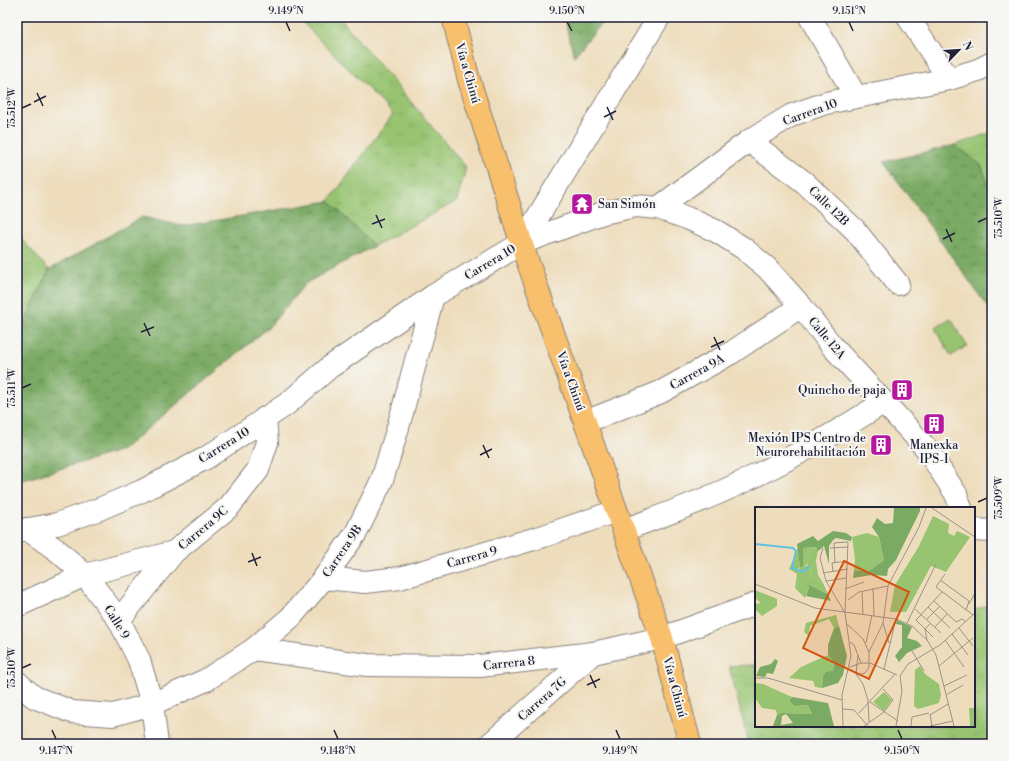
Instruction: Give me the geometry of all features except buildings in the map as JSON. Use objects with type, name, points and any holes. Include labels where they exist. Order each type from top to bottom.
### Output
[{"type":"main road","name":"Vía a Chinú","points":[[452,17],[469,80],[522,243],[662,638],[690,744]]},
{"type":"street","points":[[522,243],[659,17]]},
{"type":"street","points":[[810,17],[856,97]]},
{"type":"street","points":[[908,17],[949,79]]},
{"type":"street","name":"Carrera 10","points":[[22,530],[57,524],[97,510],[142,491],[206,458],[287,404],[330,367],[433,296],[522,243],[618,208],[636,206],[658,208],[749,141],[792,116],[826,103],[949,79],[978,70],[992,63]]},
{"type":"street","name":"Calle 12B","points":[[749,141],[804,182],[854,230],[898,284]]},
{"type":"street","name":"Calle 12A","points":[[658,208],[687,218],[716,231],[743,248],[767,268],[801,306],[832,346],[926,448],[956,494],[961,507]]},
{"type":"street","name":"Carrera 9B","points":[[152,704],[206,680],[254,649],[291,617],[324,578],[356,533],[382,480],[399,424],[433,296]]},
{"type":"street","name":"Carrera 9A","points":[[585,422],[661,392],[731,353],[801,306]]},
{"type":"street","name":"Carrera 9","points":[[324,578],[365,582],[400,578],[537,538],[682,508],[735,486],[786,460],[829,436],[884,402]]},
{"type":"street","name":"Carrera 9C","points":[[119,620],[174,552],[229,507],[258,470],[267,442],[265,418]]},
{"type":"street","name":"Calle 9","points":[[22,530],[58,551],[85,575],[119,620],[139,660],[152,704],[157,744]]},
{"type":"street","points":[[975,530],[992,531]]},
{"type":"street","name":"Carrera 9C","points":[[17,606],[85,575],[174,552]]},
{"type":"street","name":"Carrera 8","points":[[254,649],[367,665],[480,666],[593,653],[662,638],[755,604]]},
{"type":"street","name":"Carrera 7G","points":[[490,744],[593,653]]},
{"type":"street","points":[[17,682],[34,697],[72,712],[113,715],[152,704]]},
{"type":"green space","points":[[297,17],[339,17],[466,167],[457,201],[374,246],[329,201],[393,114]]},
{"type":"green space","points":[[564,17],[607,17],[574,56]]},
{"type":"green space","points":[[992,132],[992,195],[981,165],[955,145]]},
{"type":"green space","points":[[955,145],[981,165],[992,195],[992,313],[884,162]]},
{"type":"green space","points":[[329,201],[374,246],[306,283],[268,328],[122,450],[17,482],[17,340],[49,270],[142,217],[183,226]]},
{"type":"green space","points":[[17,234],[49,270],[17,340]]},
{"type":"green space","points":[[951,319],[967,346],[951,356],[935,328]]},
{"type":"green space","points":[[992,604],[992,744],[749,744],[729,666],[755,665],[755,727],[975,727],[975,610]]},
{"type":"place","name":"San Simón","points":[[582,204]]},
{"type":"place","name":"Quincho de paja","points":[[902,390]]},
{"type":"place","name":"Manexka IPS-I","points":[[934,424]]},
{"type":"place","name":"Mexión IPS Centro de Neurorehabilitación","points":[[881,445]]}]
